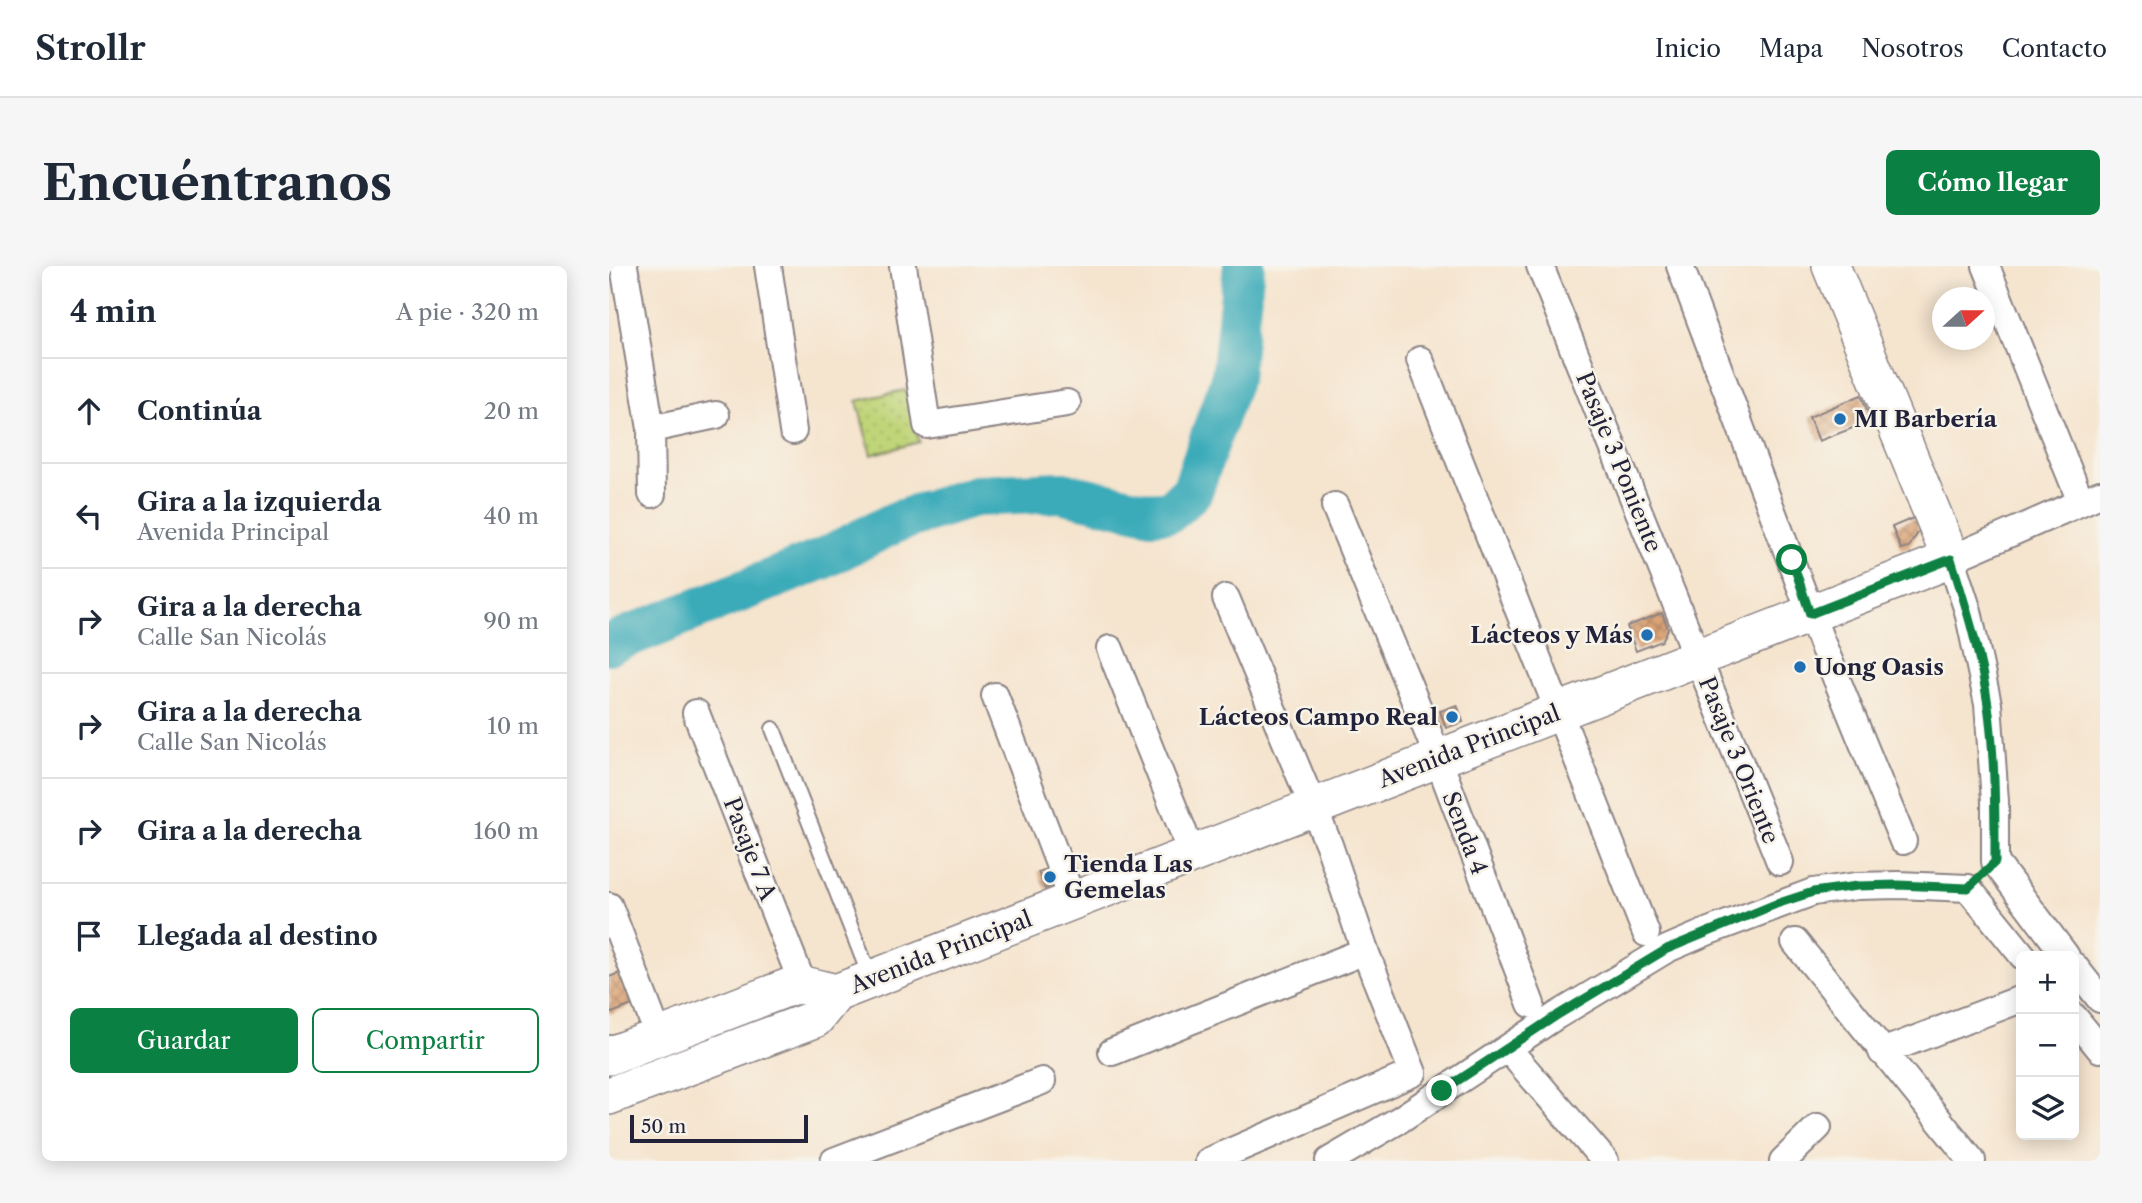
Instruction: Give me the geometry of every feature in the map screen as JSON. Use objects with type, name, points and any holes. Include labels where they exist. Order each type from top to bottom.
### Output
[{"type":"street","points":[[624,266],[651,429],[652,494]]},
{"type":"street","points":[[768,266],[793,431]]},
{"type":"street","points":[[902,266],[927,425],[1067,403]]},
{"type":"street","name":"Pasaje 3 Poniente","points":[[1540,266],[1698,657]]},
{"type":"street","points":[[1680,266],[1810,614],[1903,841]]},
{"type":"street","points":[[1831,266],[1951,559],[1968,611],[1988,704],[1995,801],[1995,862],[2065,951]]},
{"type":"street","points":[[1986,266],[2091,498]]},
{"type":"street","points":[[1420,360],[1646,933]]},
{"type":"street","points":[[651,429],[716,415]]},
{"type":"street","name":"Avenida Principal","points":[[609,1056],[792,986],[820,989],[871,979],[1951,559],[2091,498]]},
{"type":"street","name":"Senda 4","points":[[1335,506],[1438,759],[1531,1004]]},
{"type":"street","points":[[1209,1161],[1413,1073],[1329,845],[1226,598]]},
{"type":"street","points":[[1110,649],[1184,831],[1191,855]]},
{"type":"street","name":"Pasaje 3 Oriente","points":[[1698,657],[1780,862]]},
{"type":"street","points":[[995,696],[1073,901]]},
{"type":"street","name":"Pasaje 7 A","points":[[696,713],[820,989]]},
{"type":"street","points":[[1329,1161],[1399,1119],[1556,1016],[1667,949],[1776,904],[1813,892],[1857,886],[1968,888],[1995,862]]},
{"type":"street","points":[[1968,888],[2020,951]]},
{"type":"street","points":[[609,906],[659,1037]]},
{"type":"street","points":[[1795,942],[1972,1161]]},
{"type":"street","points":[[1112,1052],[1366,951]]},
{"type":"street","points":[[2079,969],[2100,999]]},
{"type":"street","name":"Avenida Principal","points":[[609,1096],[815,1019],[820,989]]},
{"type":"street","points":[[1882,1052],[2016,1001]]},
{"type":"street","points":[[2079,1023],[2100,1049]]},
{"type":"street","points":[[1508,1048],[1605,1161]]},
{"type":"street","points":[[834,1161],[1042,1081]]},
{"type":"street","points":[[1783,1161],[1818,1127]]},
{"type":"lane","points":[[773,729],[871,979]]},
{"type":"green space","points":[[905,390],[919,442],[871,455],[857,401]]},
{"type":"building","name":"MI Barbería","points":[[1861,395],[1871,421],[1819,441],[1809,417]]},
{"type":"building","points":[[1916,517],[1919,531],[1909,547],[1901,549],[1892,527]]},
{"type":"building","name":"Lácteos y Más","points":[[1662,613],[1668,629],[1662,641],[1636,651],[1627,626]]},
{"type":"building","name":"Lácteos Campo Real","points":[[1457,705],[1463,722],[1446,728],[1440,711]]},
{"type":"building","name":"Tienda Las Gemelas","points":[[1056,866],[1062,882],[1045,889],[1038,872]]},
{"type":"building","points":[[622,972],[635,1004],[609,1014],[609,977]]},
{"type":"waterway","points":[[609,644],[820,560],[896,522],[976,496],[1060,492],[1152,513],[1171,511],[1192,491],[1232,376],[1244,266]]},
{"type":"place","name":"MI Barbería","points":[[1840,419]]},
{"type":"place","name":"Lácteos y Más","points":[[1647,635]]},
{"type":"place","name":"Uong Oasis","points":[[1800,667]]},
{"type":"place","name":"Lácteos Campo Real","points":[[1452,717]]},
{"type":"place","name":"Tienda Las Gemelas","points":[[1050,877]]},
{"type":"route","points":[[1442,1091],[1556,1016],[1667,949],[1709,931],[1813,892],[1857,886],[1968,888],[1995,862],[1995,801],[1988,704],[1968,611],[1951,559],[1810,614],[1792,560]]}]
